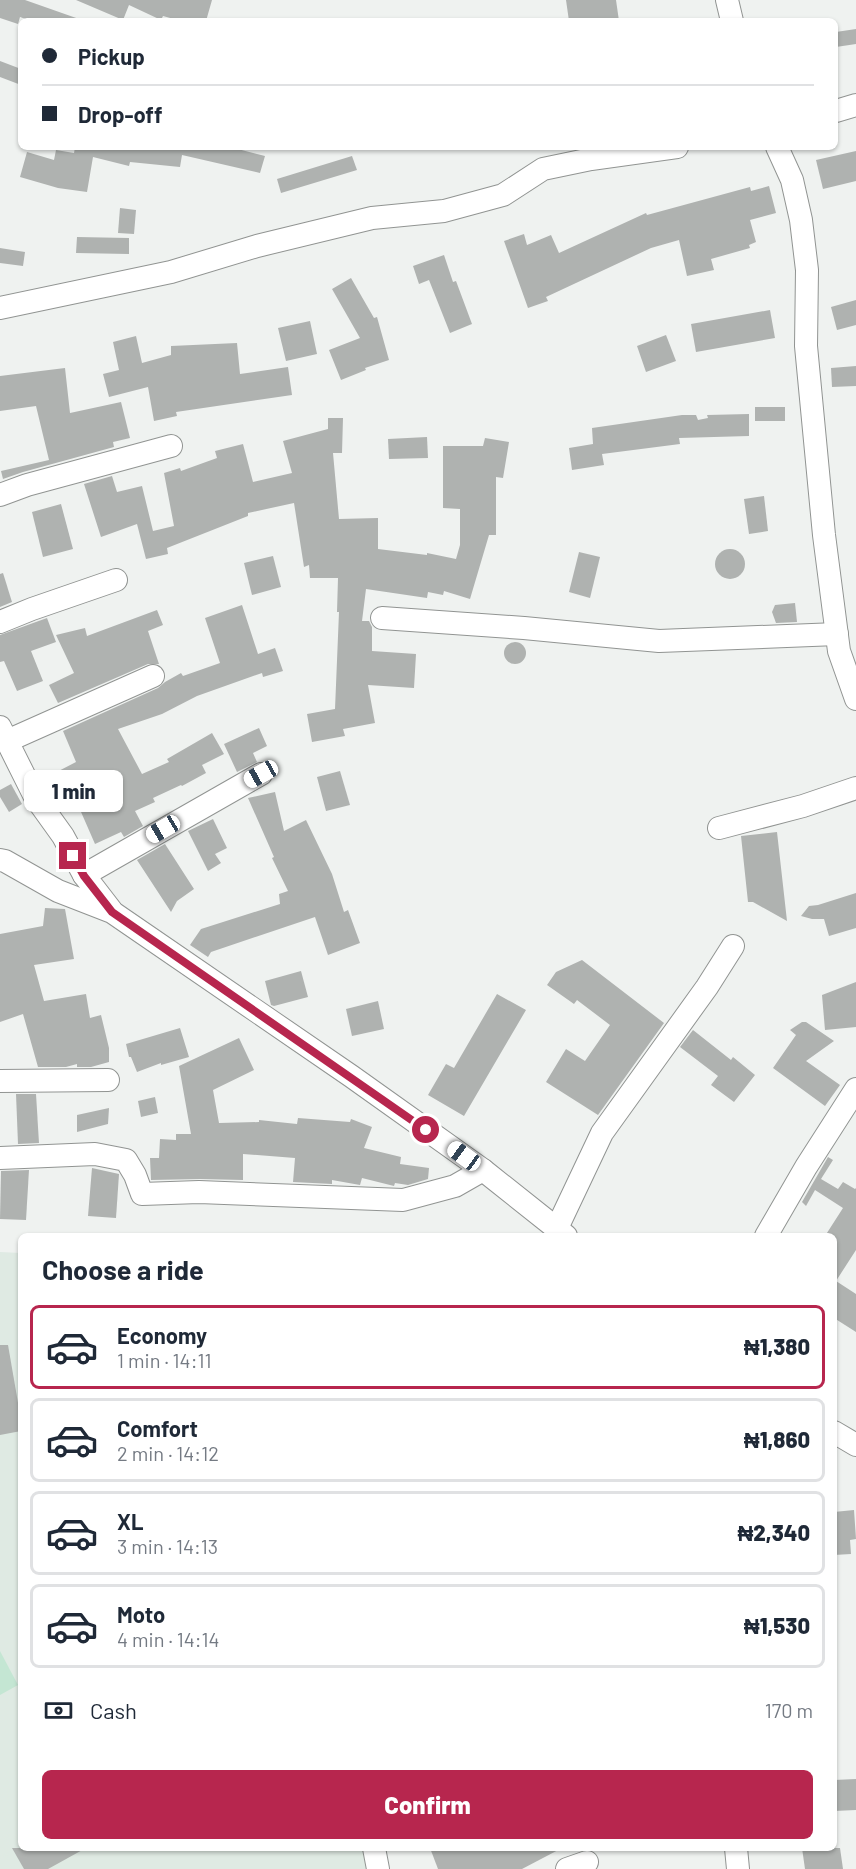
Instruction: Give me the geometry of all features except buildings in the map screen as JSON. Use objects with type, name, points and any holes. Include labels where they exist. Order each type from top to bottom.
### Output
[{"type":"street","points":[[727,0],[731,18]]},
{"type":"street","points":[[838,110],[856,105]]},
{"type":"street","points":[[0,308],[171,272],[257,246],[372,218],[444,211],[503,195],[543,169],[591,159],[656,150]]},
{"type":"street","points":[[778,150],[792,180],[801,220],[807,270],[806,346],[824,535],[839,651],[856,699]]},
{"type":"street","points":[[0,495],[27,485],[171,447]]},
{"type":"street","points":[[0,622],[116,580]]},
{"type":"street","points":[[382,618],[659,641],[837,634]]},
{"type":"street","points":[[112,912],[84,876],[63,836],[35,797],[4,734],[153,676]]},
{"type":"street","points":[[84,876],[261,774]]},
{"type":"street","points":[[719,828],[803,806],[856,788]]},
{"type":"street","points":[[0,860],[58,891],[112,912],[351,1076],[483,1170],[561,1232],[602,1133],[707,987],[733,946]]},
{"type":"street","points":[[0,1081],[108,1080]]},
{"type":"street","points":[[768,1233],[806,1167],[856,1089]]},
{"type":"street","points":[[0,1158],[95,1154],[126,1160],[142,1194],[199,1192],[403,1200],[454,1186],[483,1170]]},
{"type":"street","points":[[837,1434],[856,1445]]},
{"type":"street","points":[[375,1851],[378,1869]]},
{"type":"street","points":[[736,1851],[738,1869]]},
{"type":"shaded area","points":[[0,1252],[18,1253],[18,1851],[364,1851],[366,1869],[0,1869]]},
{"type":"green space","points":[[0,1651],[18,1685],[0,1695]]},
{"type":"route","points":[[73,856],[84,876],[112,912],[426,1130]]}]
